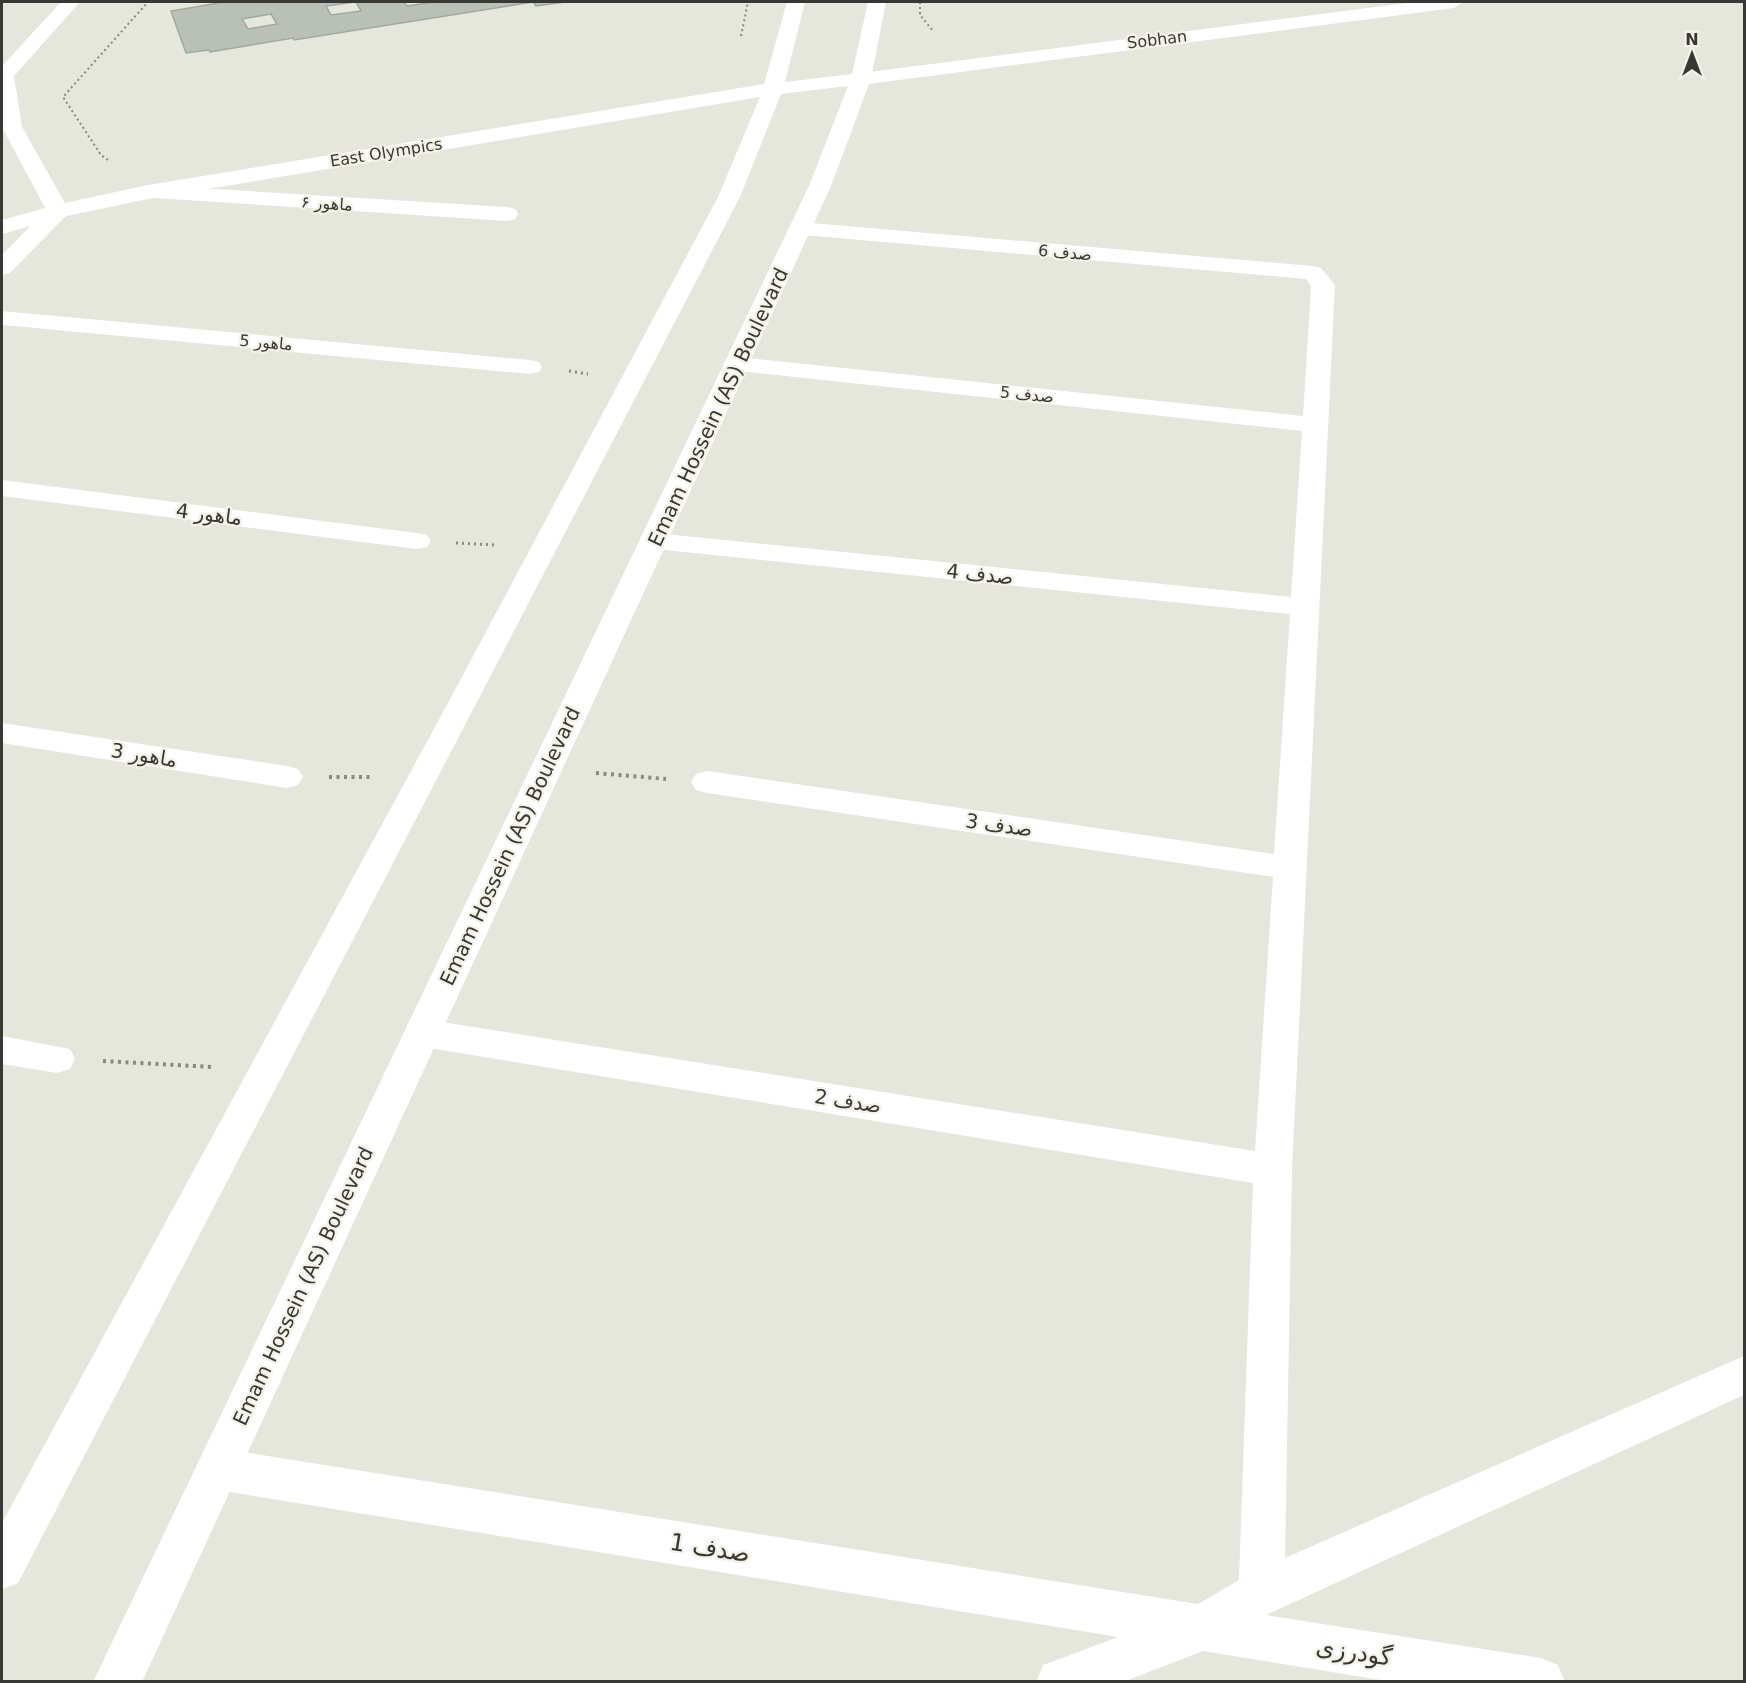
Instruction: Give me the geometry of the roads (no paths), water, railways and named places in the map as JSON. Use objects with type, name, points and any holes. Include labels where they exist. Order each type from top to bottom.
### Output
[{"type":"street","points":[[2,268],[58,211],[12,127],[4,72],[71,2]]},
{"type":"street","points":[[2,1567],[424,777],[729,197],[773,89],[796,2]]},
{"type":"street","name":"Emam Hossein (AS) Boulevard","points":[[117,1682],[820,186],[861,79],[877,2]]},
{"type":"street","name":"Sobhan","points":[[773,89],[1454,2]]},
{"type":"street","name":"East Olympics","points":[[2,227],[58,211],[148,192],[773,89]]},
{"type":"street","name":"ماهور ۶","points":[[148,192],[507,214]]},
{"type":"street","name":"صدف 6","points":[[800,229],[1313,273],[1323,285],[1315,424]]},
{"type":"street","name":"ماهور 5","points":[[2,318],[531,367]]},
{"type":"street","name":"صدف 5","points":[[738,364],[1315,424]]},
{"type":"street","points":[[1261,1592],[1273,1170],[1315,424]]},
{"type":"street","name":"ماهور 4","points":[[2,488],[417,541]]},
{"type":"street","name":"صدف 4","points":[[655,541],[1305,607]]},
{"type":"street","name":"ماهور 3","points":[[2,734],[287,777]]},
{"type":"street","name":"صدف 3","points":[[707,782],[1291,868]]},
{"type":"street","name":"صدف 2","points":[[423,1034],[1273,1170]]},
{"type":"street","points":[[2,1050],[57,1059]]},
{"type":"street","points":[[1060,1682],[1202,1628],[1261,1592],[1744,1375]]},
{"type":"street","name":"صدف 1","points":[[218,1469],[1202,1628]]},
{"type":"street","name":"گودرزی","points":[[1202,1628],[1541,1682]]}]
